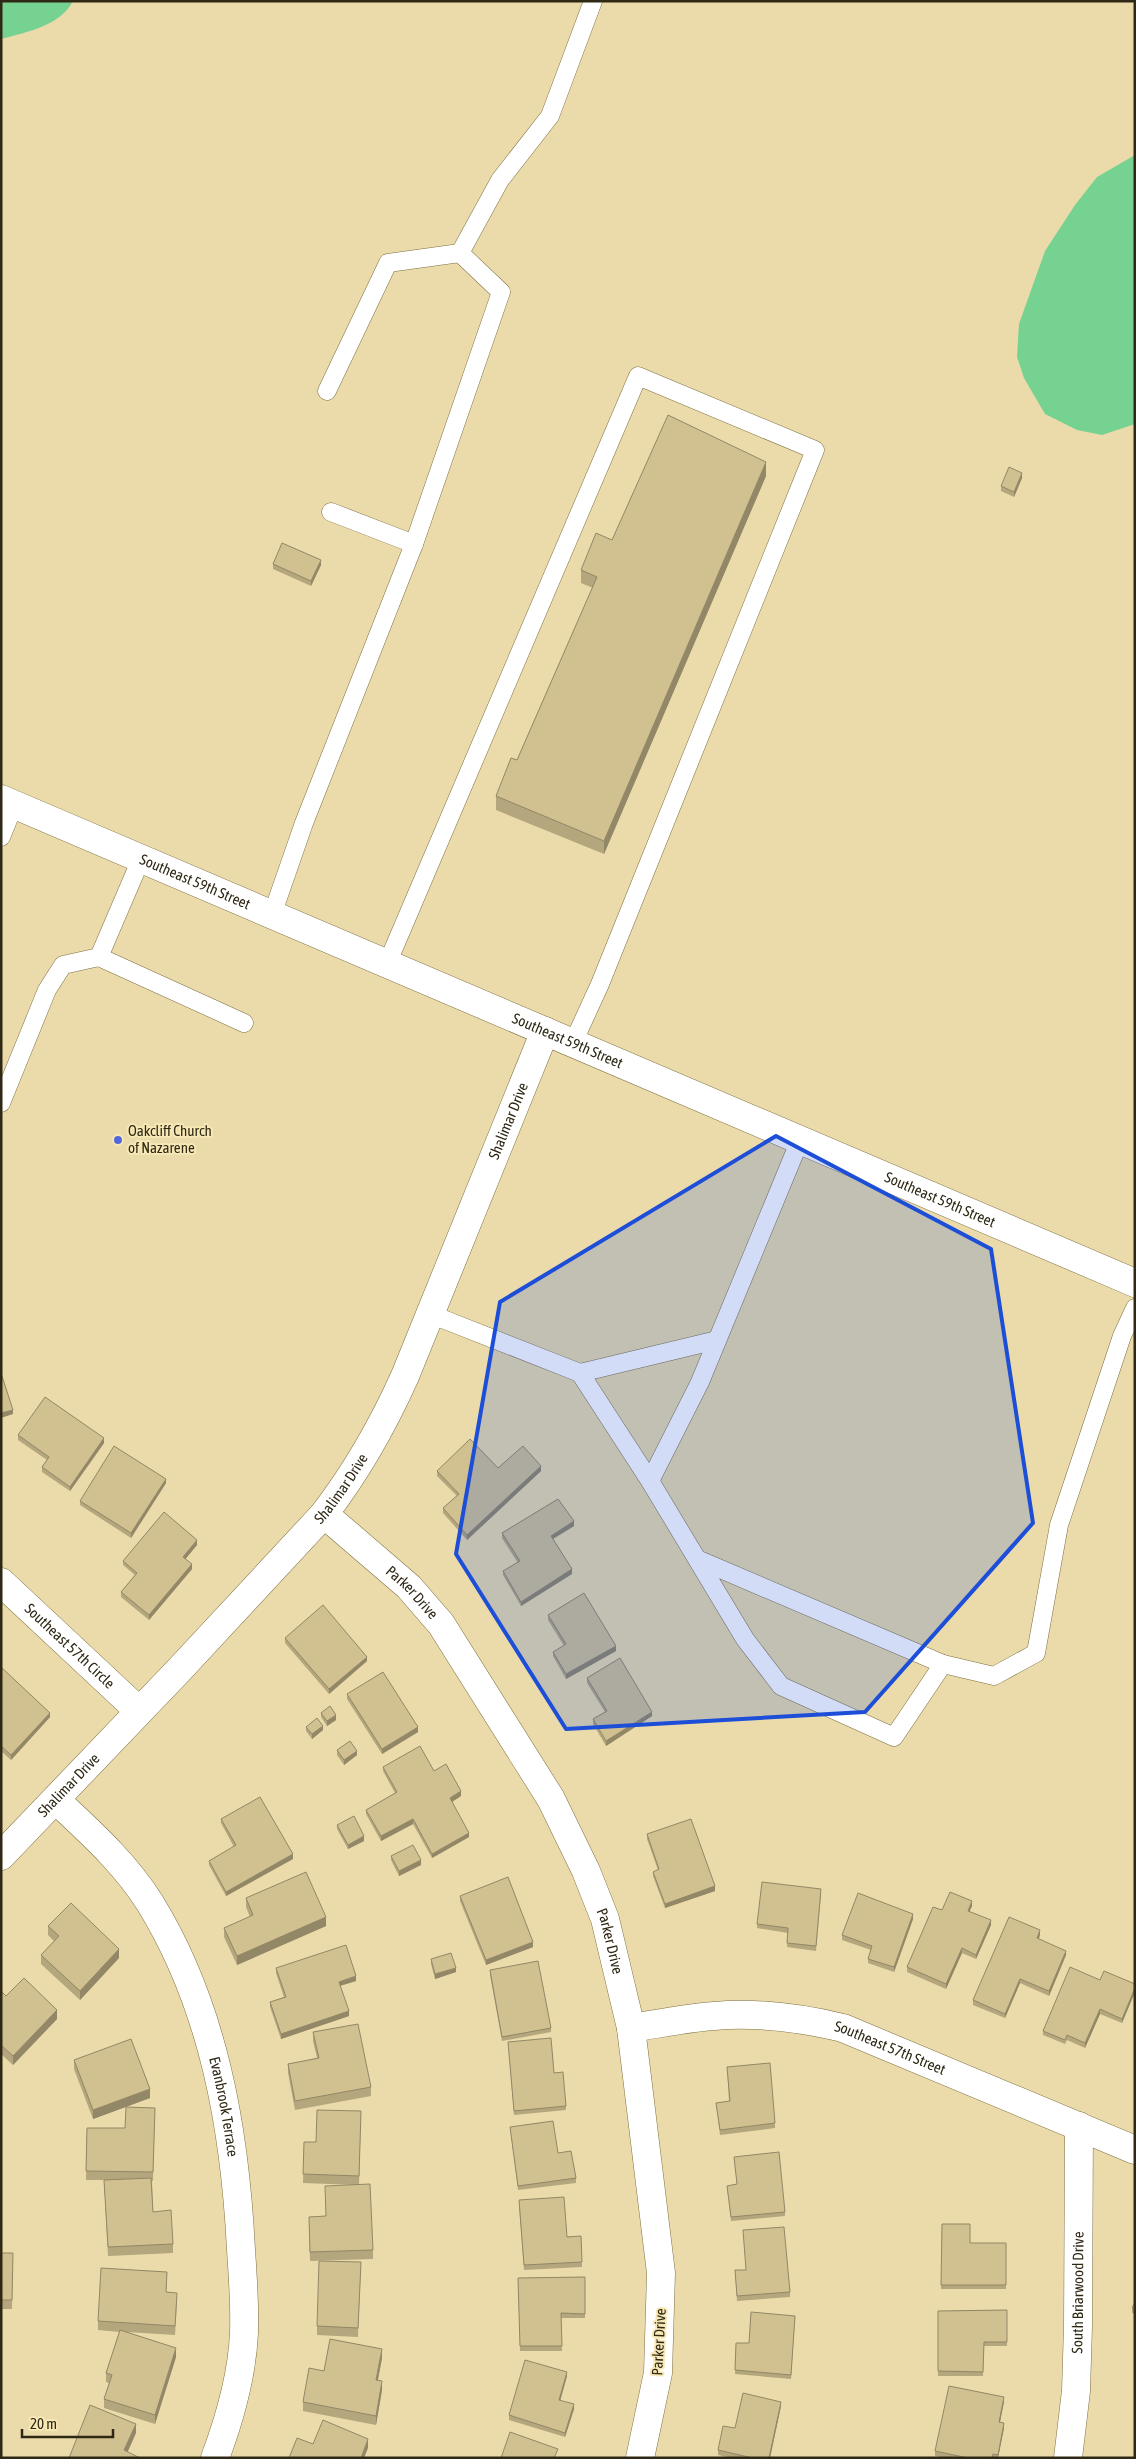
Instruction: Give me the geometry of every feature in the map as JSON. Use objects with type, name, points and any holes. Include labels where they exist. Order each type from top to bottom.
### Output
[{"type":"street","name":"Southeast 59th Street","points":[[8,802],[1135,1283]]},
{"type":"street","name":"Shalimar Drive","points":[[1,1856],[56,1800],[324,1514],[344,1489],[385,1420],[545,1031]]},
{"type":"street","name":"Parker Drive","points":[[324,1514],[409,1587],[440,1624],[551,1799],[586,1870],[605,1919],[631,2028],[661,2273],[658,2373],[640,2458]]},
{"type":"street","name":"Southeast 57th Circle","points":[[1,1582],[139,1711]]},
{"type":"street","name":"Evanbrook Terrace","points":[[56,1800],[106,1848],[149,1902],[170,1940],[194,1992],[213,2053],[228,2120],[239,2202],[244,2334],[233,2406],[215,2458]]},
{"type":"street","name":"Southeast 57th Street","points":[[631,2028],[715,2016],[760,2015],[803,2019],[843,2028],[871,2038],[1135,2150]]},
{"type":"street","name":"South Briarwood Drive","points":[[1068,2458],[1076,2391],[1079,2126]]},
{"type":"lane","points":[[460,253],[500,180],[550,116],[593,1]]},
{"type":"lane","points":[[327,391],[388,263],[460,253]]},
{"type":"lane","points":[[272,915],[304,823],[414,544],[501,292],[460,253]]},
{"type":"lane","points":[[387,964],[638,376],[815,450],[600,984],[573,1043]]},
{"type":"lane","points":[[331,512],[414,544]]},
{"type":"lane","points":[[1,837],[8,802]]},
{"type":"lane","points":[[98,957],[141,859]]},
{"type":"lane","points":[[1,1103],[47,990],[63,965],[98,957],[244,1023]]},
{"type":"lane","points":[[650,1481],[700,1382],[800,1140]]},
{"type":"lane","points":[[697,1559],[943,1664],[994,1676],[1036,1652],[1060,1525],[1122,1336],[1135,1308]]},
{"type":"lane","points":[[430,1314],[580,1373],[717,1340]]},
{"type":"lane","points":[[580,1373],[650,1481],[745,1638],[781,1686],[894,1737],[943,1664]]},
{"type":"highlighted area","points":[[776,1136],[991,1249],[1033,1523],[865,1712],[566,1729],[456,1554],[500,1302]]},
{"type":"shaded area","points":[[1,1],[73,1],[60,16],[42,27],[1,39]]},
{"type":"shaded area","points":[[1135,155],[1135,424],[1102,435],[1077,430],[1045,414],[1024,378],[1017,357],[1019,324],[1045,251],[1075,205],[1097,177]]},
{"type":"building","points":[[668,415],[766,462],[604,841],[496,796],[511,758],[517,760],[597,577],[581,570],[596,533],[612,540]]},
{"type":"building","points":[[1009,467],[1022,473],[1014,492],[1001,486]]},
{"type":"building","points":[[282,543],[321,560],[311,581],[273,564]]},
{"type":"building","points":[[1,1373],[13,1410],[1,1413]]},
{"type":"building","points":[[45,1397],[104,1438],[70,1487],[42,1467],[49,1457],[18,1435]]},
{"type":"building","points":[[470,1439],[498,1468],[523,1446],[541,1466],[467,1535],[443,1508],[459,1494],[437,1471]]},
{"type":"building","points":[[114,1446],[166,1479],[131,1533],[80,1501]]},
{"type":"building","points":[[558,1499],[574,1521],[551,1536],[572,1569],[521,1602],[503,1571],[520,1561],[502,1533]]},
{"type":"building","points":[[164,1512],[197,1540],[183,1557],[192,1564],[149,1615],[121,1592],[137,1573],[123,1561]]},
{"type":"building","points":[[584,1593],[616,1646],[566,1674],[553,1652],[566,1644],[548,1615]]},
{"type":"building","points":[[323,1605],[367,1657],[329,1689],[285,1638]]},
{"type":"building","points":[[620,1658],[652,1712],[606,1741],[593,1719],[607,1711],[587,1678]]},
{"type":"building","points":[[1,1667],[50,1713],[11,1755],[1,1746]]},
{"type":"building","points":[[383,1672],[418,1727],[382,1749],[347,1694]]},
{"type":"building","points":[[330,1706],[336,1715],[327,1721],[321,1713]]},
{"type":"building","points":[[317,1718],[323,1726],[312,1734],[306,1727]]},
{"type":"building","points":[[350,1741],[357,1751],[344,1760],[337,1750]]},
{"type":"building","points":[[420,1746],[434,1771],[446,1764],[461,1791],[450,1798],[469,1833],[432,1854],[413,1819],[381,1836],[366,1810],[397,1792],[383,1767]]},
{"type":"building","points":[[260,1797],[293,1854],[226,1892],[209,1861],[236,1845],[221,1819]]},
{"type":"building","points":[[354,1816],[364,1836],[348,1845],[337,1825]]},
{"type":"building","points":[[691,1819],[715,1886],[665,1904],[653,1872],[659,1869],[647,1834]]},
{"type":"building","points":[[413,1845],[421,1860],[399,1871],[391,1856]]},
{"type":"building","points":[[306,1872],[326,1917],[237,1956],[224,1928],[253,1915],[246,1898]]},
{"type":"building","points":[[508,1877],[533,1942],[486,1960],[460,1896]]},
{"type":"building","points":[[762,1882],[821,1889],[816,1946],[787,1943],[788,1928],[757,1924]]},
{"type":"building","points":[[950,1892],[972,1901],[968,1911],[991,1920],[976,1955],[962,1948],[946,1984],[907,1967],[933,1907],[942,1910]]},
{"type":"building","points":[[858,1893],[913,1914],[894,1967],[868,1959],[872,1946],[842,1935]]},
{"type":"building","points":[[71,1903],[119,1949],[80,1991],[41,1955],[59,1936],[48,1926]]},
{"type":"building","points":[[1009,1917],[1040,1930],[1037,1938],[1066,1951],[1049,1991],[1020,1979],[1005,2014],[973,2000]]},
{"type":"building","points":[[346,1945],[356,1976],[339,1982],[349,2011],[281,2034],[270,2002],[286,1997],[276,1968]]},
{"type":"building","points":[[451,1953],[456,1968],[435,1974],[431,1959]]},
{"type":"building","points":[[538,1961],[551,2028],[502,2037],[490,1970]]},
{"type":"building","points":[[1070,1967],[1100,1980],[1104,1971],[1135,1984],[1122,2019],[1100,2009],[1085,2043],[1067,2035],[1065,2040],[1043,2031]]},
{"type":"building","points":[[24,1978],[57,2010],[13,2056],[1,2045],[1,1991],[6,1996]]},
{"type":"building","points":[[358,2024],[371,2087],[295,2101],[288,2064],[319,2058],[313,2032]]},
{"type":"building","points":[[551,2038],[554,2073],[563,2072],[566,2106],[514,2111],[508,2042]]},
{"type":"building","points":[[131,2039],[150,2089],[93,2110],[74,2060]]},
{"type":"building","points":[[770,2063],[775,2123],[720,2130],[716,2103],[730,2101],[727,2067]]},
{"type":"building","points":[[126,2107],[155,2108],[153,2172],[86,2171],[87,2128],[125,2128]]},
{"type":"building","points":[[317,2110],[361,2111],[359,2176],[303,2174],[304,2142],[316,2142]]},
{"type":"building","points":[[553,2121],[558,2153],[571,2151],[576,2178],[518,2186],[510,2127]]},
{"type":"building","points":[[779,2152],[785,2212],[731,2217],[727,2186],[737,2184],[734,2157]]},
{"type":"building","points":[[151,2178],[153,2212],[171,2210],[173,2244],[108,2247],[104,2180]]},
{"type":"building","points":[[370,2184],[373,2250],[310,2252],[309,2217],[326,2216],[325,2186]]},
{"type":"building","points":[[564,2197],[567,2237],[581,2236],[582,2262],[524,2265],[519,2200]]},
{"type":"building","points":[[942,2224],[970,2224],[970,2243],[1006,2243],[1006,2285],[941,2285]]},
{"type":"building","points":[[784,2227],[790,2292],[737,2296],[735,2270],[746,2270],[743,2230]]},
{"type":"building","points":[[1,2253],[13,2253],[12,2300],[1,2300]]},
{"type":"building","points":[[319,2261],[361,2262],[358,2328],[317,2326]]},
{"type":"building","points":[[101,2268],[167,2272],[166,2292],[177,2293],[175,2326],[98,2321]]},
{"type":"building","points":[[585,2277],[585,2314],[561,2313],[562,2346],[520,2346],[518,2278]]},
{"type":"building","points":[[1007,2310],[1007,2342],[984,2342],[983,2372],[938,2371],[938,2311]]},
{"type":"building","points":[[751,2312],[795,2316],[791,2375],[735,2370],[736,2343],[749,2343]]},
{"type":"building","points":[[120,2330],[176,2348],[155,2415],[104,2399],[112,2375],[106,2373]]},
{"type":"building","points":[[330,2339],[382,2349],[376,2380],[382,2381],[376,2416],[303,2402],[309,2368],[324,2371]]},
{"type":"building","points":[[525,2360],[567,2372],[559,2400],[574,2404],[565,2433],[509,2415]]},
{"type":"building","points":[[949,2386],[1004,2397],[999,2422],[1004,2423],[998,2455],[993,2454],[992,2458],[968,2458],[935,2451]]},
{"type":"building","points":[[743,2393],[781,2402],[769,2458],[753,2458],[718,2450],[723,2426],[735,2428]]},
{"type":"building","points":[[90,2405],[136,2424],[124,2450],[140,2458],[69,2458]]},
{"type":"building","points":[[323,2420],[368,2439],[361,2458],[289,2458],[297,2438],[313,2444]]},
{"type":"building","points":[[510,2432],[558,2449],[554,2458],[501,2458]]},
{"type":"place","name":"Oakcliff Church of Nazarene","points":[[118,1140]]}]
